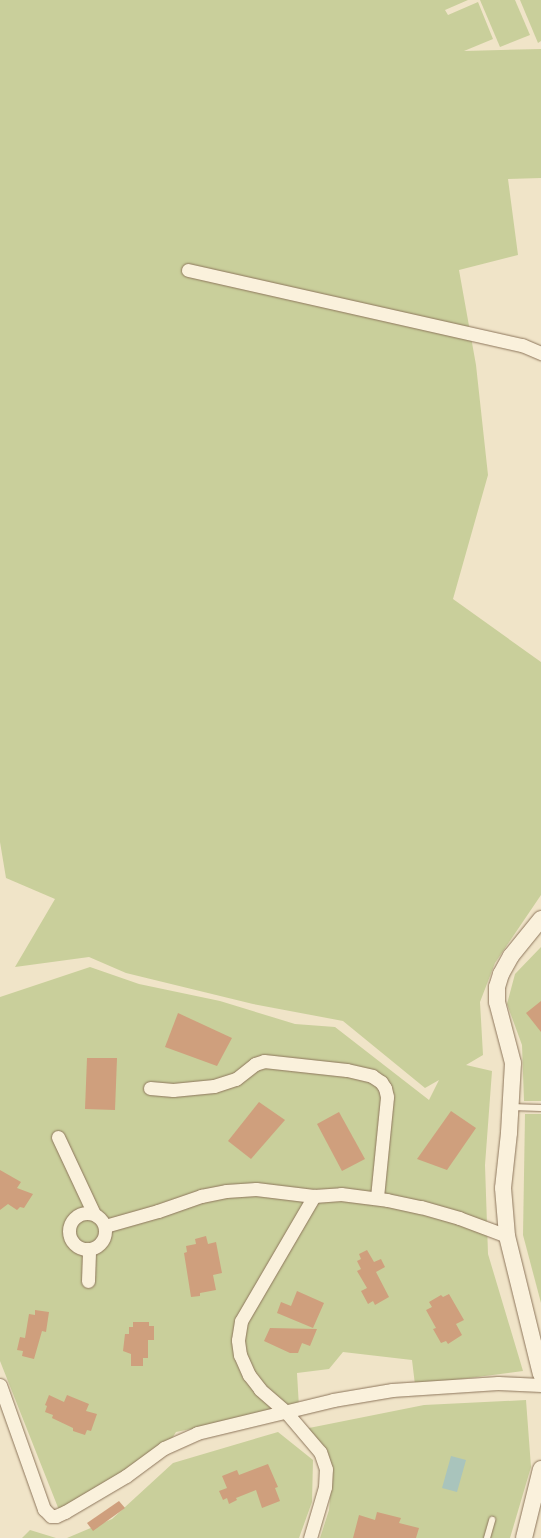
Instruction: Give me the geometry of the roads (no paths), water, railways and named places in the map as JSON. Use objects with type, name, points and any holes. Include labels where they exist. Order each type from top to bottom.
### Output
[{"type":"street","points":[[188,270],[522,345],[541,353]]},
{"type":"street","points":[[540,1365],[507,1236],[504,1188],[513,1063],[497,1002],[497,987],[501,974],[510,956],[541,919]]},
{"type":"street","points":[[150,1088],[174,1090],[214,1086],[236,1079],[255,1064],[264,1060],[347,1070],[372,1076],[381,1082],[385,1088],[387,1097],[377,1198]]},
{"type":"street","points":[[58,1137],[94,1214]]},
{"type":"street","points":[[105,1226],[158,1211],[201,1196],[226,1191],[256,1189],[314,1196],[341,1194],[377,1198],[446,1214],[507,1236]]},
{"type":"street","points":[[310,1538],[325,1487],[326,1469],[320,1452],[286,1412],[260,1389],[249,1375],[240,1355],[238,1340],[241,1321],[314,1196]]},
{"type":"street","points":[[86,1212],[94,1214],[103,1221],[105,1226],[105,1236],[102,1241],[99,1245],[89,1249],[81,1248],[74,1244],[69,1237],[68,1228],[72,1220],[78,1215],[86,1212]]},
{"type":"street","points":[[88,1281],[89,1249]]},
{"type":"street","points":[[0,1385],[44,1509],[51,1516],[56,1516],[126,1476],[164,1448],[180,1440],[212,1429],[333,1400],[392,1390],[498,1384],[541,1385]]},
{"type":"street","points":[[524,1538],[541,1469]]},
{"type":"lane","points":[[511,1107],[541,1108]]},
{"type":"lane","points":[[487,1538],[492,1520]]},
{"type":"water","points":[[451,1456],[466,1460],[457,1492],[442,1488]]}]
